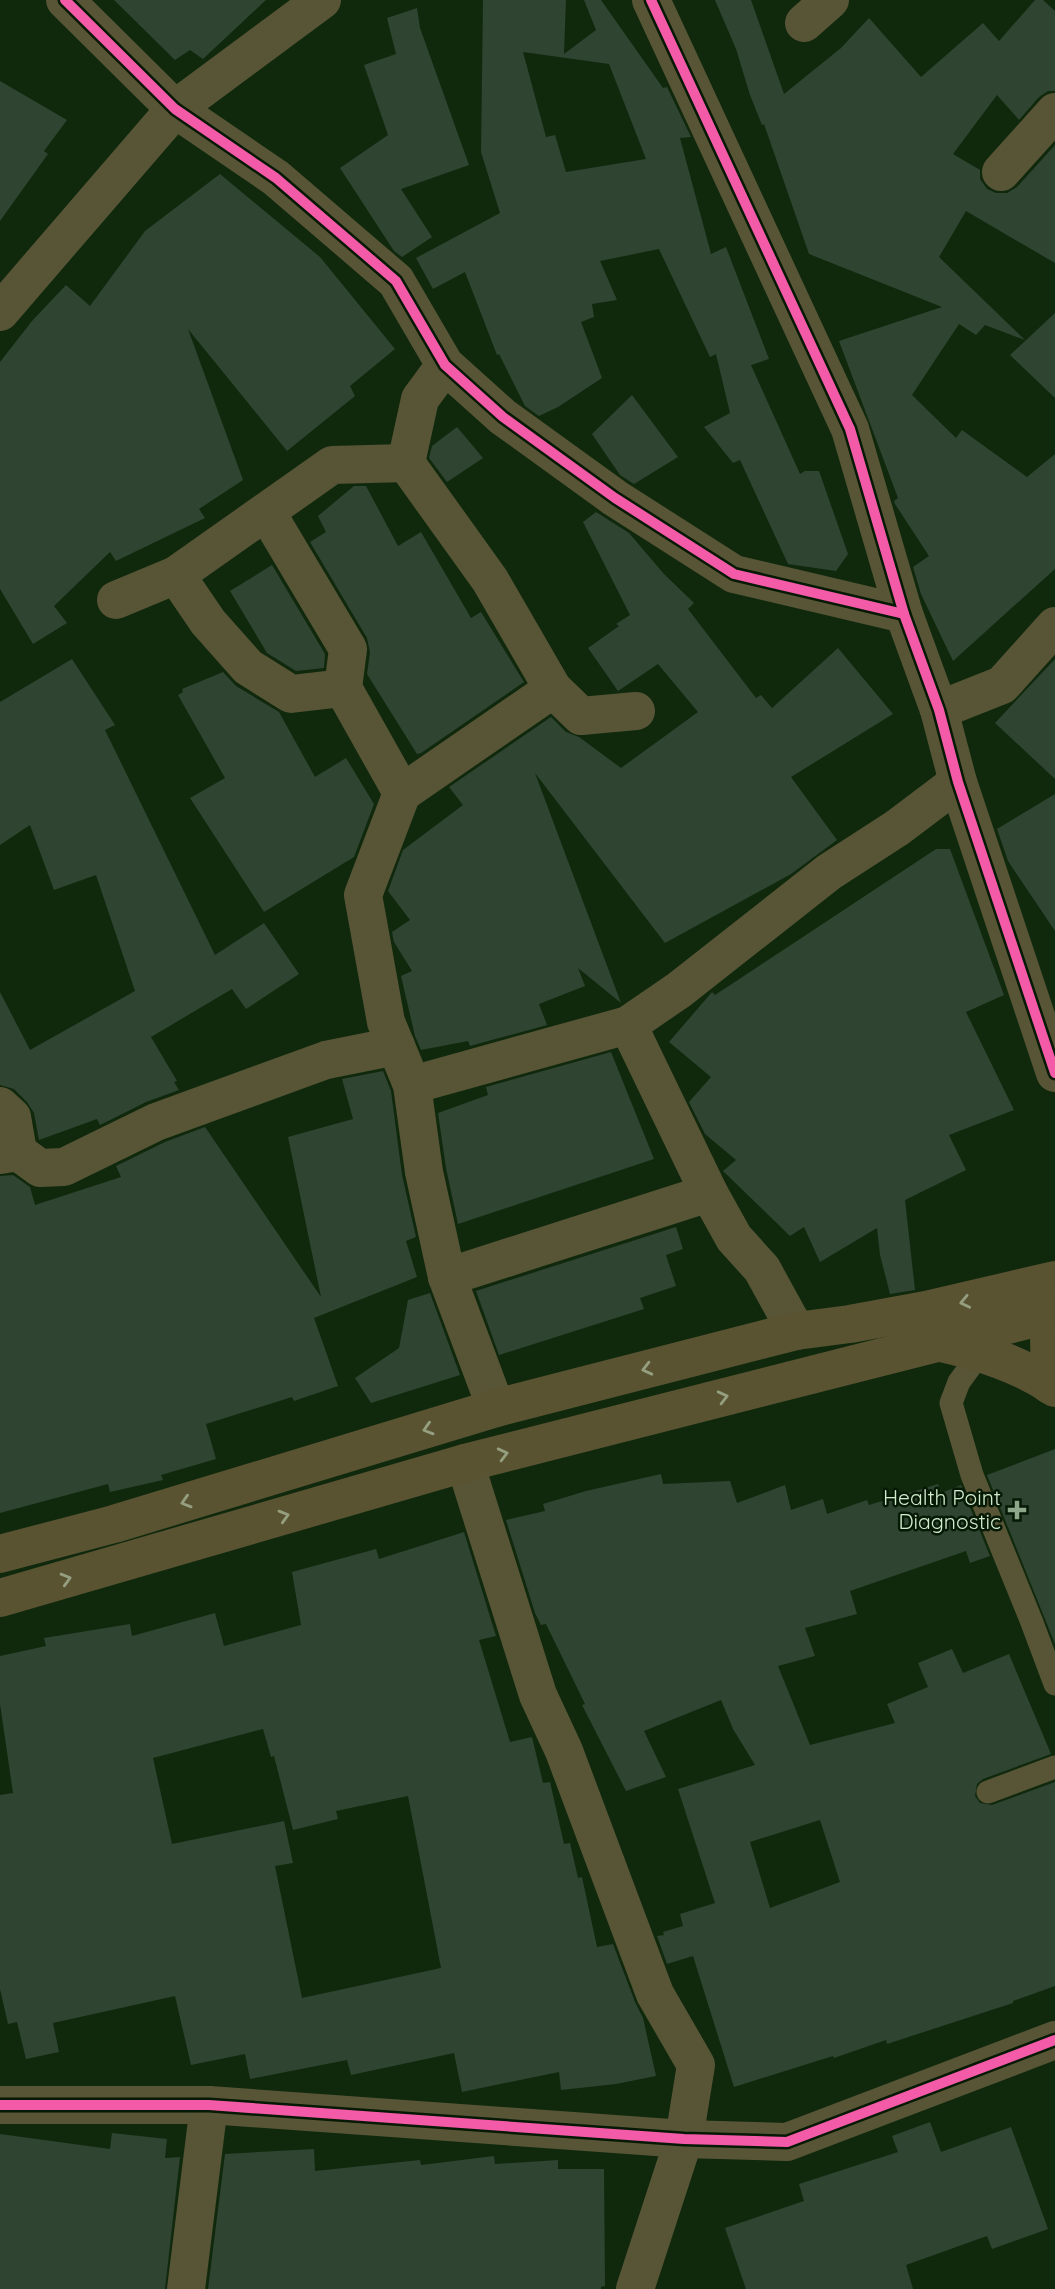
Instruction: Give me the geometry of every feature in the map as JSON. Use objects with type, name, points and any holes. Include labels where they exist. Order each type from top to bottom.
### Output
[{"type":"main road","points":[[0,1554],[114,1524],[496,1408],[796,1331],[876,1320],[1050,1303]]},
{"type":"main road","points":[[0,1598],[466,1463],[935,1342],[1050,1303]]},
{"type":"main road","points":[[1050,1303],[1049,1336],[1053,1386]]},
{"type":"main road","points":[[935,1342],[981,1352],[1018,1367],[1053,1386]]},
{"type":"street","points":[[65,0],[175,109],[276,178],[396,281],[445,365],[503,417],[615,498],[734,574],[904,614]]},
{"type":"street","points":[[0,312],[175,109],[322,0]]},
{"type":"street","points":[[651,0],[850,429],[904,614],[939,710],[958,782],[1055,1073]]},
{"type":"street","points":[[1002,172],[1055,112]]},
{"type":"street","points":[[445,365],[420,399],[406,463],[490,580],[553,689],[581,716],[636,711]]},
{"type":"street","points":[[116,600],[176,575],[332,465],[406,463]]},
{"type":"street","points":[[267,513],[348,649],[343,688],[402,793]]},
{"type":"street","points":[[176,575],[208,622],[248,667],[291,694],[343,688]]},
{"type":"street","points":[[939,710],[1002,685],[1055,626]]},
{"type":"street","points":[[496,1408],[447,1277],[424,1172],[412,1085],[386,1022],[363,895],[402,793],[553,689]]},
{"type":"street","points":[[412,1085],[628,1025],[679,990],[829,872],[897,828],[958,782]]},
{"type":"street","points":[[628,1025],[709,1193],[734,1238],[762,1269],[796,1331]]},
{"type":"street","points":[[0,1106],[12,1117],[9,1153],[40,1168],[64,1167],[156,1122],[313,1064],[396,1046]]},
{"type":"street","points":[[447,1277],[709,1193]]},
{"type":"street","points":[[466,1463],[538,1695],[564,1751],[655,1994],[696,2066],[684,2139],[635,2289]]},
{"type":"street","points":[[0,2105],[209,2105],[684,2139],[787,2142],[1055,2040]]},
{"type":"street","points":[[186,2289],[209,2105]]},
{"type":"lane","points":[[981,1352],[959,1382],[951,1403],[972,1475],[1055,1684]]},
{"type":"lane","points":[[988,1792],[1055,1767]]},
{"type":"building","points":[[114,0],[266,0],[203,59],[190,50],[175,60]]},
{"type":"building","points":[[483,0],[566,0],[564,54],[596,30],[584,0],[601,0],[663,88],[667,87],[691,137],[680,138],[711,254],[726,247],[769,359],[751,365],[800,474],[805,471],[819,471],[848,554],[836,571],[788,564],[740,460],[733,463],[704,427],[730,413],[716,354],[710,357],[659,249],[600,261],[617,300],[592,304],[594,317],[581,322],[602,378],[558,407],[539,416],[525,406],[499,354],[497,355],[465,272],[433,289],[416,258],[500,213],[481,152]],"holes":[[[523,52],[609,64],[646,159],[566,172],[555,135],[546,137]]]},
{"type":"building","points":[[715,0],[751,0],[784,94],[841,48],[869,18],[921,77],[983,23],[999,41],[1035,0],[1043,0],[1055,11],[1055,91],[1048,91],[1039,97],[1019,120],[997,95],[953,154],[980,170],[980,179],[987,189],[996,193],[1007,193],[1017,187],[1055,145],[1055,263],[966,211],[939,257],[1025,340],[985,325],[976,335],[959,324],[912,395],[956,438],[962,430],[1027,477],[1055,454],[1055,569],[953,661],[921,594],[913,567],[929,556],[895,504],[894,501],[898,498],[839,341],[942,307],[809,254],[764,124],[762,125],[750,95],[736,49]]},
{"type":"building","points":[[417,8],[420,28],[469,165],[401,189],[432,237],[402,257],[394,251],[340,168],[388,135],[364,65],[396,54],[387,18]]},
{"type":"building","points":[[0,81],[67,120],[44,151],[48,154],[0,221]]},
{"type":"building","points":[[220,174],[320,257],[395,349],[350,386],[355,396],[287,451],[188,329],[243,480],[199,509],[205,518],[116,561],[110,552],[54,606],[67,623],[33,644],[0,589],[0,362],[32,321],[66,285],[90,306],[145,231]]},
{"type":"building","points":[[1055,313],[1055,398],[1010,355]]},
{"type":"building","points":[[632,395],[678,457],[634,484],[620,475],[592,434]]},
{"type":"building","points":[[457,427],[483,458],[447,482],[429,458],[432,446]]},
{"type":"building","points":[[354,486],[366,486],[398,546],[421,532],[471,618],[481,612],[524,682],[417,754],[367,674],[370,652],[367,638],[310,542],[326,532],[318,516]]},
{"type":"building","points":[[596,512],[629,533],[664,574],[694,603],[688,609],[756,698],[761,695],[772,708],[838,648],[893,714],[791,777],[837,840],[791,874],[665,943],[535,773],[621,1003],[578,968],[585,986],[539,1004],[547,1025],[470,1046],[468,1041],[421,1050],[415,1036],[401,976],[412,971],[394,942],[392,932],[410,920],[388,891],[403,850],[463,805],[449,787],[551,717],[566,732],[579,737],[621,768],[698,712],[658,664],[618,691],[588,648],[630,615],[583,522]]},
{"type":"building","points":[[272,565],[325,654],[324,668],[296,671],[267,653],[230,591]]},
{"type":"building","points":[[72,659],[115,725],[105,730],[215,955],[264,923],[299,974],[246,1009],[232,989],[151,1037],[177,1081],[174,1082],[179,1090],[146,1102],[100,1125],[97,1119],[39,1140],[34,1113],[27,1102],[14,1089],[0,1085],[0,992],[30,1050],[135,991],[96,875],[54,890],[30,825],[0,845],[0,702]]},
{"type":"building","points":[[1055,659],[1055,779],[995,723]]},
{"type":"building","points":[[223,672],[236,686],[279,712],[315,777],[346,758],[374,804],[354,857],[264,912],[190,798],[225,778],[178,695],[183,692],[182,689]]},
{"type":"building","points":[[1055,794],[1055,931],[1008,861],[997,829]]},
{"type":"building","points":[[936,849],[950,849],[1004,995],[966,1012],[1014,1110],[949,1135],[966,1170],[905,1200],[915,1290],[890,1294],[880,1255],[877,1228],[820,1262],[804,1227],[790,1236],[723,1171],[736,1160],[705,1134],[689,1102],[711,1077],[669,1042],[712,992],[715,995]]},
{"type":"building","points":[[611,1052],[654,1159],[458,1224],[438,1113],[488,1095],[486,1087]]},
{"type":"building","points":[[383,1071],[391,1091],[402,1175],[416,1237],[406,1241],[417,1277],[314,1318],[338,1386],[294,1401],[292,1397],[206,1424],[216,1459],[161,1475],[163,1480],[110,1492],[108,1484],[0,1513],[0,1176],[13,1175],[30,1187],[35,1205],[121,1177],[116,1166],[165,1142],[205,1127],[321,1297],[288,1137],[353,1119],[342,1079]]},
{"type":"building","points":[[676,1227],[683,1249],[666,1255],[676,1286],[640,1298],[644,1309],[499,1355],[476,1291]]},
{"type":"building","points":[[430,1293],[460,1375],[371,1403],[355,1378],[399,1348],[408,1300]]},
{"type":"building","points":[[1055,1449],[1055,1644],[987,1475]]},
{"type":"building","points":[[661,1474],[663,1484],[730,1481],[737,1503],[785,1485],[791,1510],[823,1499],[827,1514],[867,1500],[869,1505],[938,1484],[941,1493],[961,1485],[990,1556],[970,1563],[966,1551],[850,1591],[857,1614],[805,1628],[815,1656],[778,1666],[810,1745],[895,1723],[887,1704],[928,1687],[918,1663],[952,1649],[963,1673],[1009,1654],[1051,1754],[983,1779],[977,1784],[975,1796],[980,1803],[992,1805],[1055,1782],[1055,1986],[1013,2003],[887,2044],[886,2040],[734,2087],[693,1956],[667,1964],[657,1936],[683,1926],[680,1914],[715,1903],[678,1789],[755,1765],[733,1729],[721,1700],[644,1731],[666,1777],[626,1791],[582,1705],[585,1704],[546,1624],[541,1625],[535,1613],[506,1520],[545,1511],[543,1504]],"holes":[[[820,1820],[840,1882],[770,1908],[750,1842]]]},
{"type":"building","points":[[464,1532],[496,1636],[479,1640],[510,1742],[532,1737],[543,1783],[550,1782],[564,1844],[570,1843],[578,1878],[582,1877],[597,1947],[613,1944],[643,2018],[656,2076],[561,2090],[559,2072],[462,2092],[454,2053],[351,2075],[347,2060],[250,2079],[245,2054],[191,2065],[175,1996],[53,2023],[59,2052],[26,2059],[17,2022],[8,2024],[0,1989],[0,1795],[13,1793],[0,1704],[0,1656],[46,1646],[44,1638],[130,1624],[132,1636],[215,1613],[224,1646],[301,1625],[292,1572],[376,1549],[379,1559]],"holes":[[[263,1729],[271,1757],[274,1756],[293,1830],[338,1819],[336,1811],[408,1796],[441,1968],[302,1998],[275,1866],[293,1863],[284,1821],[172,1844],[153,1758]]]},
{"type":"building","points":[[930,2122],[941,2152],[1011,2127],[1048,2229],[992,2249],[987,2236],[906,2265],[913,2289],[746,2289],[725,2228],[804,2201],[799,2184],[898,2152],[892,2136]]},
{"type":"building","points":[[112,2133],[167,2139],[165,2158],[180,2157],[165,2289],[0,2289],[0,2134],[110,2149]]},
{"type":"building","points":[[314,2149],[315,2171],[420,2160],[421,2165],[494,2156],[495,2164],[558,2160],[558,2169],[604,2169],[605,2286],[601,2289],[208,2289],[225,2154]]},
{"type":"cycle path","points":[[65,0],[175,109],[276,178],[396,281],[445,365],[503,417],[615,498],[734,574],[904,614]]},
{"type":"cycle path","points":[[651,0],[850,429],[904,614],[939,710],[958,782],[1055,1073]]},
{"type":"cycle path","points":[[0,2105],[209,2105],[684,2139],[787,2142],[1055,2040]]},
{"type":"place","name":"Health Point Diagnostic","points":[[1017,1510]]}]
